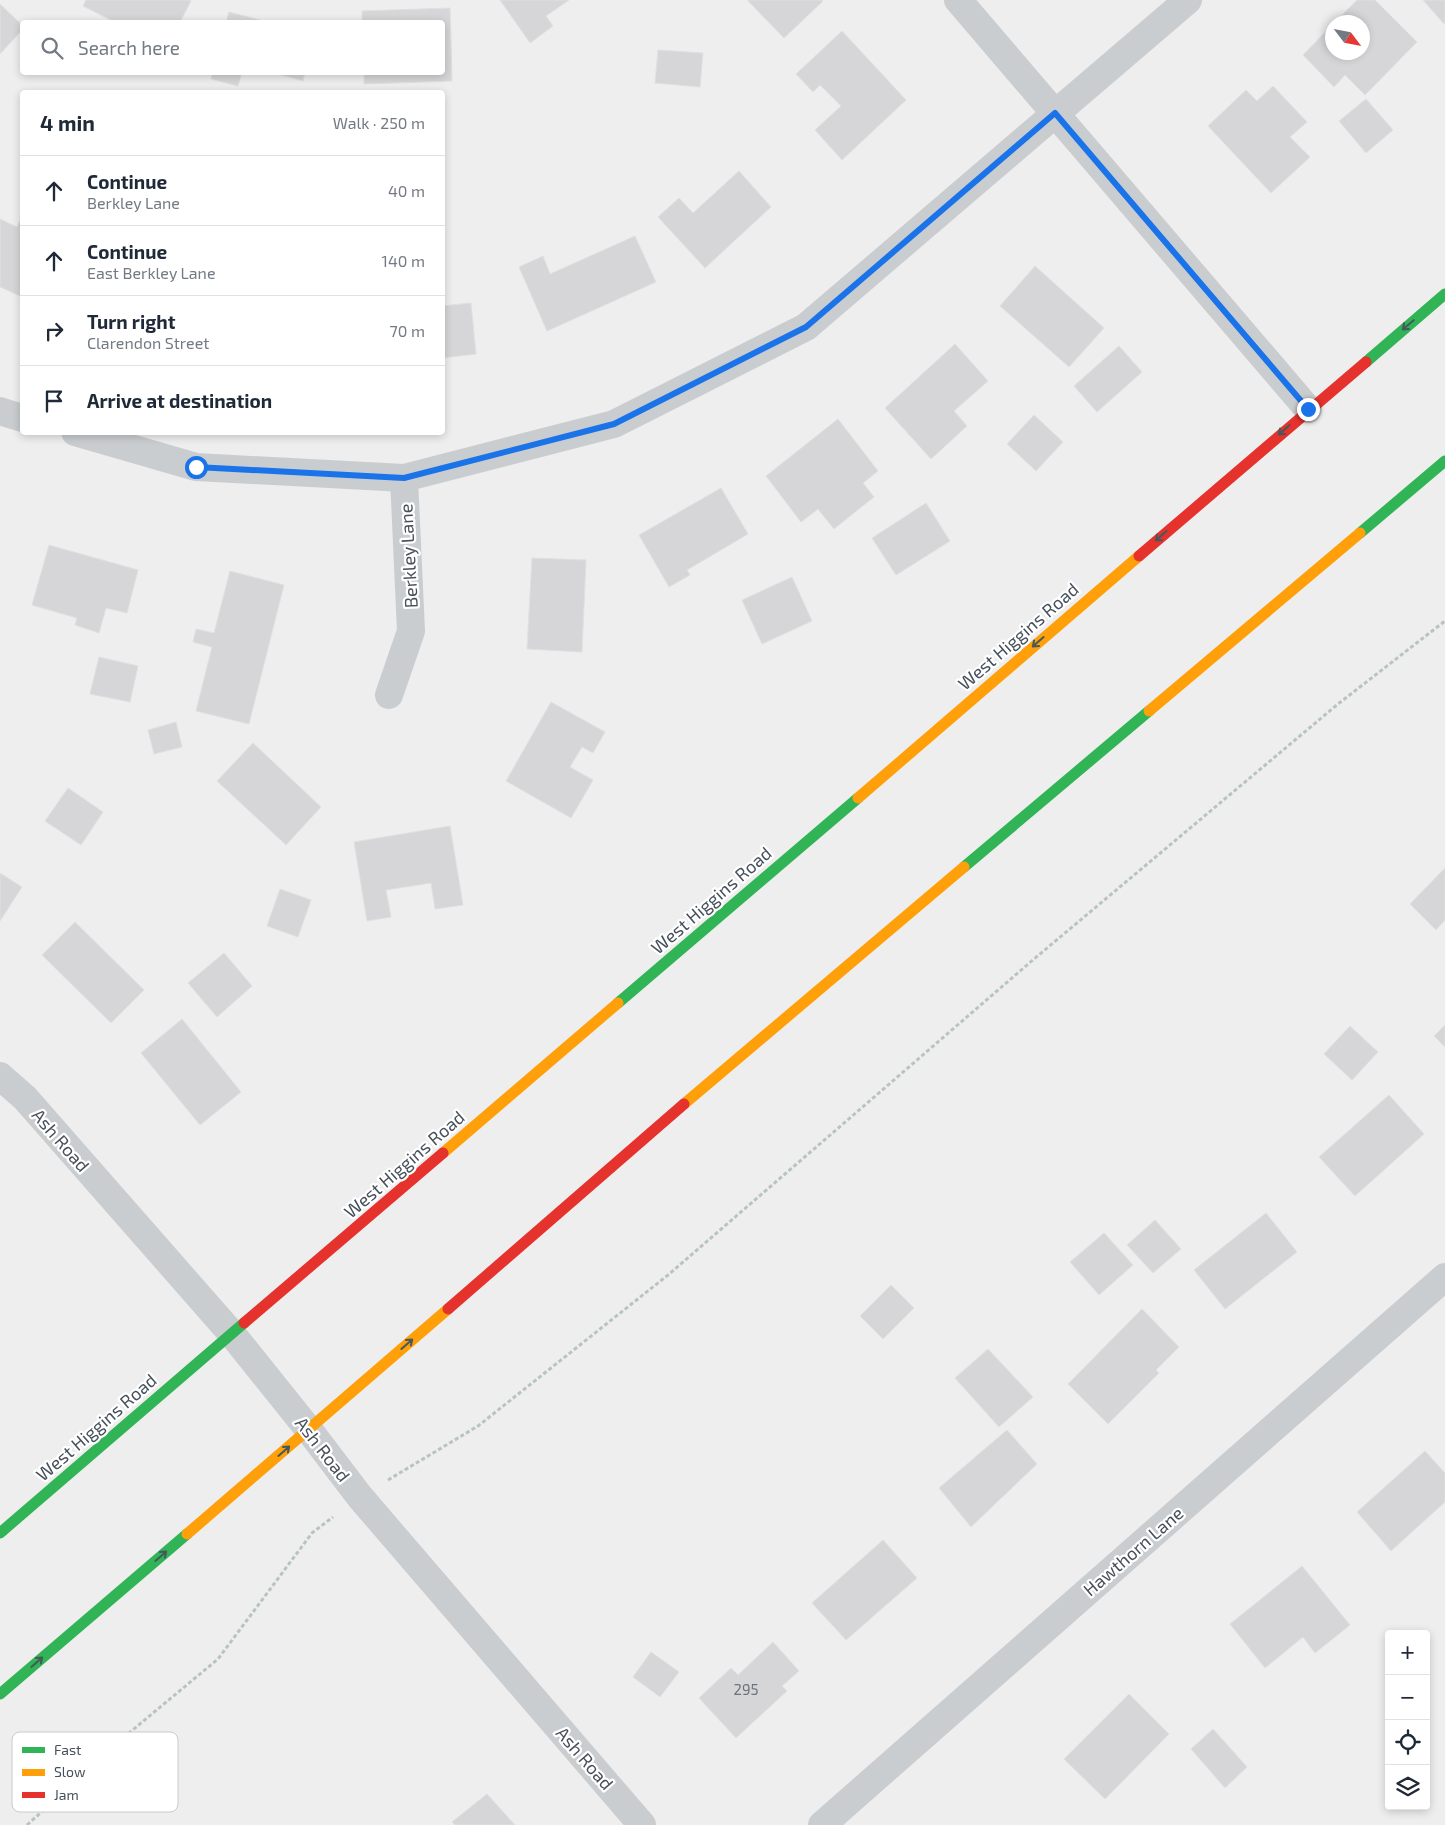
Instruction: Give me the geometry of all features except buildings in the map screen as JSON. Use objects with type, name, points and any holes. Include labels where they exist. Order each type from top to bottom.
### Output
[{"type":"main road","name":"West Higgins Road","points":[[0,1533],[1308,409],[1445,294]]},
{"type":"main road","points":[[0,1694],[309,1430],[718,1074],[1445,460]]},
{"type":"street","points":[[958,0],[1308,409]]},
{"type":"street","points":[[404,478],[614,424],[806,327],[1188,0]]},
{"type":"street","points":[[0,411],[20,417]]},
{"type":"street","name":"Berkley Lane","points":[[85,435],[196,467],[404,478],[411,631],[389,696]]},
{"type":"street","name":"Ash Road","points":[[0,1076],[24,1098],[232,1334],[360,1497],[642,1825]]},
{"type":"street","name":"Hawthorn Lane","points":[[822,1825],[1445,1277]]},
{"type":"path","points":[[403,1471],[478,1426],[668,1276],[1034,959],[1338,704],[1445,621]]},
{"type":"path","points":[[130,1732],[218,1659],[312,1533]]},
{"type":"path","points":[[27,1825],[41,1812]]},
{"type":"traffic: fast","points":[[1366,362],[1445,294]]},
{"type":"traffic: fast","points":[[1360,533],[1445,461]]},
{"type":"traffic: fast","points":[[964,867],[1149,711]]},
{"type":"traffic: fast","points":[[618,1003],[858,798]]},
{"type":"traffic: fast","points":[[0,1533],[244,1323]]},
{"type":"traffic: fast","points":[[0,1694],[187,1534]]},
{"type":"traffic: slow","points":[[1149,711],[1360,533]]},
{"type":"traffic: slow","points":[[858,798],[1139,556]]},
{"type":"traffic: slow","points":[[684,1104],[964,867]]},
{"type":"traffic: slow","points":[[443,1153],[618,1003]]},
{"type":"traffic: slow","points":[[187,1534],[448,1309]]},
{"type":"traffic: jam","points":[[1139,556],[1366,362]]},
{"type":"traffic: jam","points":[[448,1309],[684,1104]]},
{"type":"traffic: jam","points":[[244,1323],[443,1153]]},
{"type":"route","points":[[196,467],[404,478],[614,424],[806,327],[1055,113],[1308,409]]}]
